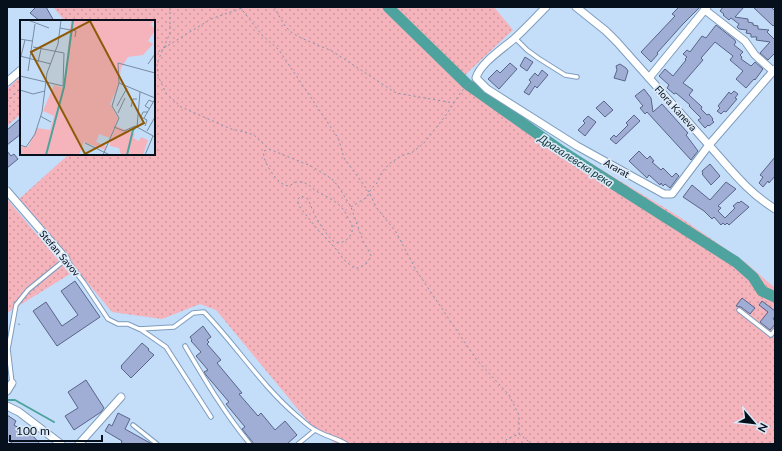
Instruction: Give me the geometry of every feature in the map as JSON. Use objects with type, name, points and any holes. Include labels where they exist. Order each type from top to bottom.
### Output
[{"type":"street","points":[[476,78],[478,73],[485,65],[546,7]]},
{"type":"street","name":"Flora Kaneva","points":[[576,7],[606,31],[748,190],[775,209]]},
{"type":"street","points":[[649,78],[706,8],[745,41],[755,55],[774,70]]},
{"type":"street","name":"Ararat","points":[[476,78],[487,89],[577,146],[664,194],[672,194],[709,145],[774,70]]},
{"type":"street","points":[[7,82],[20,71]]},
{"type":"street","name":"Stefan Savov","points":[[7,190],[66,259]]},
{"type":"street","points":[[7,391],[12,383]]},
{"type":"street","points":[[79,444],[121,397]]},
{"type":"street","points":[[7,406],[19,412],[61,444]]},
{"type":"lane","points":[[515,38],[527,50],[565,75],[578,77]]},
{"type":"lane","points":[[12,383],[8,349],[16,305],[28,290],[45,274],[66,259]]},
{"type":"lane","name":"Stefan Savov","points":[[66,259],[108,319],[118,324],[128,324],[139,329]]},
{"type":"lane","points":[[739,310],[771,335],[775,330]]},
{"type":"lane","points":[[139,329],[174,327],[193,313],[204,312],[286,406],[315,430],[346,444]]},
{"type":"lane","points":[[139,329],[166,347],[211,417]]},
{"type":"lane","points":[[185,346],[200,372],[250,444]]},
{"type":"lane","points":[[133,425],[157,444]]},
{"type":"lane","points":[[298,444],[315,430]]},
{"type":"path","points":[[170,7],[170,33],[157,62],[158,76],[166,93],[181,107],[232,130],[254,135],[269,149],[311,166],[323,173],[338,186],[351,207],[363,241],[371,256],[366,264],[356,268],[344,260],[299,206],[298,199],[300,196],[308,199],[319,222],[332,240],[336,243],[341,243],[348,238],[353,229],[346,212],[333,199],[305,183],[300,181],[289,186],[281,183],[266,165],[262,155],[264,151],[269,149]]},
{"type":"path","points":[[155,53],[211,19],[245,7]]},
{"type":"path","points":[[274,7],[285,26],[291,32],[301,38],[332,51],[396,94],[454,103]]},
{"type":"path","points":[[240,8],[261,34],[279,50],[336,135],[344,158],[369,192],[376,207],[396,232],[416,270],[476,359],[509,395],[519,415],[519,434]]},
{"type":"path","points":[[351,207],[367,197],[369,192],[377,183],[384,168],[401,156],[417,150],[425,142],[462,92],[476,78]]},
{"type":"path","points":[[7,102],[20,89]]},
{"type":"path","points":[[502,444],[507,439],[519,434]]},
{"type":"path","points":[[519,434],[532,444]]},
{"type":"shaded area","points":[[53,7],[494,7],[513,30],[467,73],[460,84],[678,216],[745,262],[775,288],[775,444],[336,444],[310,424],[216,310],[200,304],[162,319],[112,312],[18,200],[68,155],[155,155],[155,20],[64,20]]},
{"type":"shaded area","points":[[20,77],[20,115],[7,126],[7,89]]},
{"type":"shaded area","points":[[7,199],[70,274],[7,313]]},
{"type":"building","points":[[36,7],[46,7],[53,20],[39,20],[30,13]]},
{"type":"building","points":[[679,7],[700,7],[657,53],[658,54],[651,62],[641,52],[675,16],[672,14]]},
{"type":"building","points":[[723,7],[744,7],[735,17],[748,19],[748,22],[758,26],[758,29],[769,30],[767,32],[774,39],[775,37],[775,53],[768,60],[760,53],[770,42],[756,40],[757,37],[751,37],[751,34],[746,33],[747,30],[739,29],[737,27],[739,24],[731,18],[729,20],[720,11]]},
{"type":"building","points":[[753,7],[771,7],[775,11],[775,24],[773,26]]},
{"type":"building","points":[[716,25],[735,40],[736,42],[734,45],[743,52],[740,55],[742,57],[741,59],[751,66],[755,62],[763,69],[755,80],[754,79],[746,88],[736,79],[743,71],[730,60],[733,56],[715,42],[701,58],[703,60],[683,83],[693,90],[689,95],[702,107],[701,109],[707,115],[709,114],[713,119],[712,120],[714,122],[705,128],[698,120],[701,118],[689,106],[690,105],[676,93],[674,94],[667,88],[669,85],[659,76],[665,69],[673,76],[686,60],[685,59],[687,57],[683,54],[687,50],[690,52],[702,36],[706,38]]},
{"type":"building","points":[[525,57],[533,62],[527,71],[520,66]]},
{"type":"building","points":[[510,63],[517,69],[499,89],[488,79],[497,70],[500,73]]},
{"type":"building","points":[[620,64],[628,71],[625,81],[614,78],[617,70],[616,66]]},
{"type":"building","points":[[542,70],[548,75],[537,88],[535,86],[529,95],[524,92],[531,82],[529,80],[535,73],[538,76]]},
{"type":"building","points":[[644,89],[651,98],[653,112],[662,104],[688,133],[686,135],[698,151],[691,160],[647,112],[645,114],[640,108],[643,106],[635,96]]},
{"type":"building","points":[[734,91],[738,94],[735,98],[737,99],[726,112],[724,111],[721,114],[717,111],[720,108],[718,106],[729,92],[731,94]]},
{"type":"building","points":[[604,101],[613,110],[605,117],[596,108]]},
{"type":"building","points":[[634,115],[640,121],[616,144],[610,139],[614,135],[616,137],[628,125],[626,123]]},
{"type":"building","points":[[588,116],[596,122],[585,136],[578,130],[585,123],[583,121]]},
{"type":"building","points":[[20,119],[20,135],[7,145],[7,130]]},
{"type":"building","points":[[7,151],[11,156],[14,154],[18,159],[7,168]]},
{"type":"building","points":[[639,151],[647,159],[650,156],[654,161],[652,162],[661,170],[663,168],[672,177],[676,173],[679,176],[670,188],[665,184],[663,186],[661,183],[660,185],[649,175],[647,178],[629,161]]},
{"type":"building","points":[[775,157],[775,176],[763,187],[759,183],[763,177],[760,175]]},
{"type":"building","points":[[710,164],[720,176],[711,185],[702,174],[702,171]]},
{"type":"building","points":[[726,182],[736,189],[718,206],[721,208],[718,211],[725,218],[735,208],[733,206],[738,202],[739,203],[741,201],[749,207],[729,225],[727,223],[725,225],[723,223],[721,225],[714,217],[712,219],[704,211],[683,197],[692,185],[710,200]]},
{"type":"building","points":[[75,281],[100,317],[57,346],[33,311],[46,302],[62,326],[78,315],[61,291]]},
{"type":"building","points":[[742,298],[755,308],[750,314],[741,307],[736,306]]},
{"type":"building","points":[[762,301],[775,311],[775,316],[773,319],[775,320],[775,324],[770,330],[760,322],[768,312],[759,305]]},
{"type":"building","points":[[203,326],[211,337],[207,340],[209,342],[207,344],[221,360],[217,363],[242,393],[239,394],[258,416],[261,413],[275,430],[285,421],[297,435],[287,444],[254,444],[242,429],[245,427],[226,404],[229,402],[206,375],[204,372],[208,370],[196,356],[201,352],[191,341],[192,340],[190,337]]},
{"type":"building","points":[[142,343],[154,355],[131,378],[121,368],[121,366]]},
{"type":"building","points":[[86,380],[104,408],[101,412],[74,430],[65,416],[78,408],[68,392]]},
{"type":"building","points":[[118,413],[130,419],[125,429],[152,444],[121,444],[122,441],[105,431],[109,424],[112,426]]},
{"type":"building","points":[[7,415],[16,421],[14,425],[34,437],[40,444],[13,444],[7,439]]},
{"type":"waterway","name":"Драгалевска река","points":[[388,7],[467,84],[563,152],[736,262],[753,277],[762,291],[775,297]]},
{"type":"waterway","points":[[7,400],[15,400],[54,422]]}]
